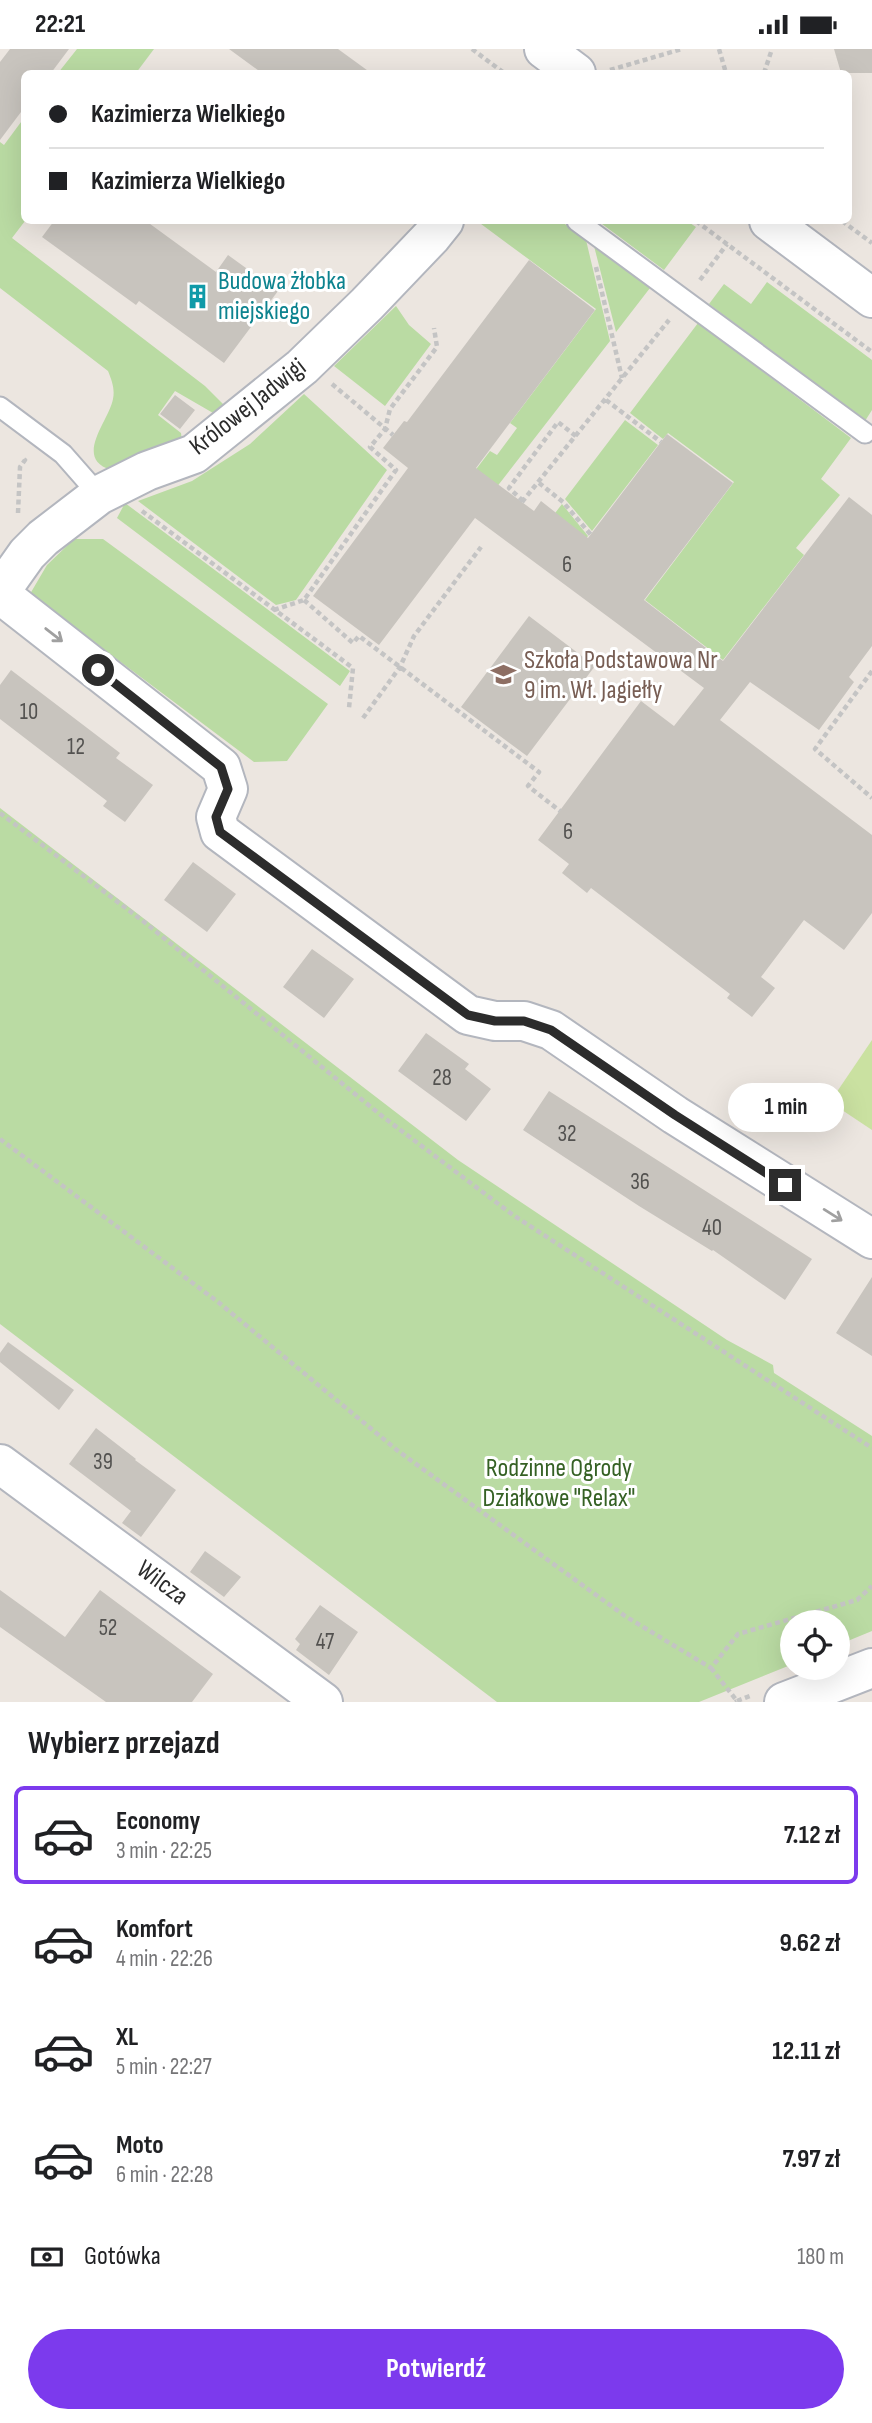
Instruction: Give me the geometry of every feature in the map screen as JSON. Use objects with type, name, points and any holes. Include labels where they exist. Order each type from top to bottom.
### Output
[{"type":"street","name":"Królowej Jadwigi","points":[[0,593],[27,554],[43,537],[115,499],[147,471],[194,454],[302,367],[367,304],[442,224]]},
{"type":"street","points":[[773,224],[872,297]]},
{"type":"street","points":[[0,593],[221,767],[228,789],[216,817],[220,832],[468,1015],[495,1021],[524,1021],[551,1030],[675,1115],[872,1240]]},
{"type":"street","name":"Wilcza","points":[[0,1464],[323,1702]]},
{"type":"street","points":[[784,1702],[872,1668]]},
{"type":"lane","points":[[582,224],[865,433]]},
{"type":"lane","points":[[0,407],[63,454],[115,499]]},
{"type":"path","points":[[472,49],[500,70]]},
{"type":"path","points":[[569,66],[682,49]]},
{"type":"path","points":[[719,49],[725,70]]},
{"type":"path","points":[[765,70],[772,49]]},
{"type":"path","points":[[582,224],[622,378]]},
{"type":"path","points":[[705,224],[872,352]]},
{"type":"path","points":[[846,224],[872,243]]},
{"type":"path","points":[[274,610],[304,600],[396,470],[370,447],[385,429],[390,409],[437,348],[434,328]]},
{"type":"path","points":[[577,437],[558,422],[509,488],[523,501],[577,437],[648,348]]},
{"type":"path","points":[[329,382],[393,435]]},
{"type":"path","points":[[606,400],[661,443]]},
{"type":"path","points":[[17,454],[25,460],[20,467],[18,514]]},
{"type":"path","points":[[539,483],[563,502],[590,535]]},
{"type":"path","points":[[115,499],[353,668],[349,708]]},
{"type":"path","points":[[363,718],[400,667],[414,636],[481,547]]},
{"type":"path","points":[[304,600],[353,643],[359,636],[539,772],[528,786],[560,811]]},
{"type":"path","points":[[872,671],[815,749],[872,798]]},
{"type":"path","points":[[0,813],[143,921],[382,1116],[513,1215],[872,1448]]},
{"type":"path","points":[[0,1139],[218,1303],[398,1451],[625,1616],[711,1668],[737,1701],[735,1702]]},
{"type":"path","points":[[711,1668],[738,1635],[857,1600],[872,1586]]},
{"type":"green space","points":[[77,49],[154,49],[138,70],[60,70]]},
{"type":"green space","points":[[21,122],[23,224],[12,238],[205,386],[229,410],[220,417],[175,391],[158,415],[181,433],[182,441],[111,470],[100,464],[95,457],[94,448],[114,392],[108,371],[0,288],[0,142],[4,145]]},
{"type":"green space","points":[[481,224],[565,224],[586,240],[610,341],[496,488],[474,472],[490,451],[497,455],[517,428],[510,423],[596,309]]},
{"type":"green space","points":[[602,224],[692,224],[696,227],[664,270]]},
{"type":"green space","points":[[594,246],[650,288],[616,332]]},
{"type":"green space","points":[[767,282],[872,360],[872,410],[865,421],[709,304],[724,284],[751,304]]},
{"type":"green space","points":[[396,306],[409,325],[431,344],[385,406],[334,366]]},
{"type":"green space","points":[[698,323],[851,438],[821,479],[840,495],[796,548],[804,555],[723,660],[645,600],[734,482],[668,433],[663,439],[630,413]]},
{"type":"green space","points":[[304,394],[387,470],[296,600],[276,605],[138,501],[192,481],[250,444]]},
{"type":"green space","points":[[625,420],[658,445],[592,531],[565,499]]},
{"type":"green space","points":[[125,503],[350,671],[340,686],[117,518]]},
{"type":"green space","points":[[562,504],[588,536],[578,549],[546,525]]},
{"type":"green space","points":[[74,539],[103,539],[328,704],[287,761],[254,762],[30,594],[47,565]]},
{"type":"green space","name":"Rodzinne Ogrody Działkowe \"Relax\"","points":[[0,808],[458,1160],[727,1340],[773,1365],[774,1373],[872,1436],[872,1631],[850,1640],[850,1610],[780,1610],[780,1669],[699,1702],[497,1702],[0,1324]]},
{"type":"green space","points":[[872,1040],[872,1130],[830,1102]]},
{"type":"building","points":[[10,49],[69,49],[53,70],[21,70],[21,112],[0,140],[0,62]]},
{"type":"building","points":[[229,49],[338,49],[367,70],[258,70]]},
{"type":"building","points":[[834,49],[872,49],[872,73],[840,70]]},
{"type":"building","name":"Budowa żłobka miejskiego","points":[[52,224],[150,224],[216,272],[228,255],[278,291],[224,363],[139,301],[136,305],[42,237]]},
{"type":"building","points":[[529,260],[595,310],[476,468],[534,511],[541,501],[588,538],[667,434],[733,483],[644,600],[723,661],[849,497],[872,515],[872,646],[849,677],[854,682],[819,730],[750,682],[720,720],[872,835],[872,913],[844,950],[804,920],[761,977],[775,988],[752,1017],[727,998],[730,994],[591,888],[587,893],[562,873],[569,864],[538,840],[641,701],[674,726],[704,688],[475,518],[379,645],[313,596],[408,468],[383,448],[404,421],[407,422]]},
{"type":"building","points":[[175,395],[195,410],[180,429],[160,414]]},
{"type":"building","points":[[529,616],[595,666],[527,756],[461,707]]},
{"type":"building","points":[[11,670],[120,753],[116,758],[153,785],[125,822],[103,806],[107,801],[0,719],[0,685]]},
{"type":"building","points":[[193,862],[236,894],[207,932],[164,900]]},
{"type":"building","points":[[312,949],[354,979],[324,1018],[283,987]]},
{"type":"building","points":[[426,1033],[469,1064],[465,1069],[491,1089],[466,1121],[398,1071]]},
{"type":"building","points":[[549,1091],[812,1259],[785,1300],[713,1250],[639,1206],[523,1130]]},
{"type":"building","points":[[872,1277],[872,1356],[836,1333]]},
{"type":"building","points":[[8,1342],[74,1390],[59,1410],[0,1362],[0,1353]]},
{"type":"building","points":[[96,1428],[176,1490],[141,1537],[122,1523],[131,1511],[69,1464]]},
{"type":"building","points":[[205,1551],[241,1577],[224,1597],[190,1572]]},
{"type":"building","points":[[0,1590],[65,1637],[100,1590],[213,1674],[192,1702],[106,1702],[0,1627]]},
{"type":"building","points":[[320,1605],[358,1632],[329,1675],[296,1650],[300,1644],[295,1639]]},
{"type":"place","name":"Budowa żłobka miejskiego","points":[[198,296]]},
{"type":"place","name":"Szkoła Podstawowa Nr 9 im. Wł. Jagiełły","points":[[504,675]]},
{"type":"route","points":[[98,670],[221,767],[228,789],[216,817],[220,832],[468,1015],[495,1021],[524,1021],[551,1030],[675,1115],[785,1185]]}]
